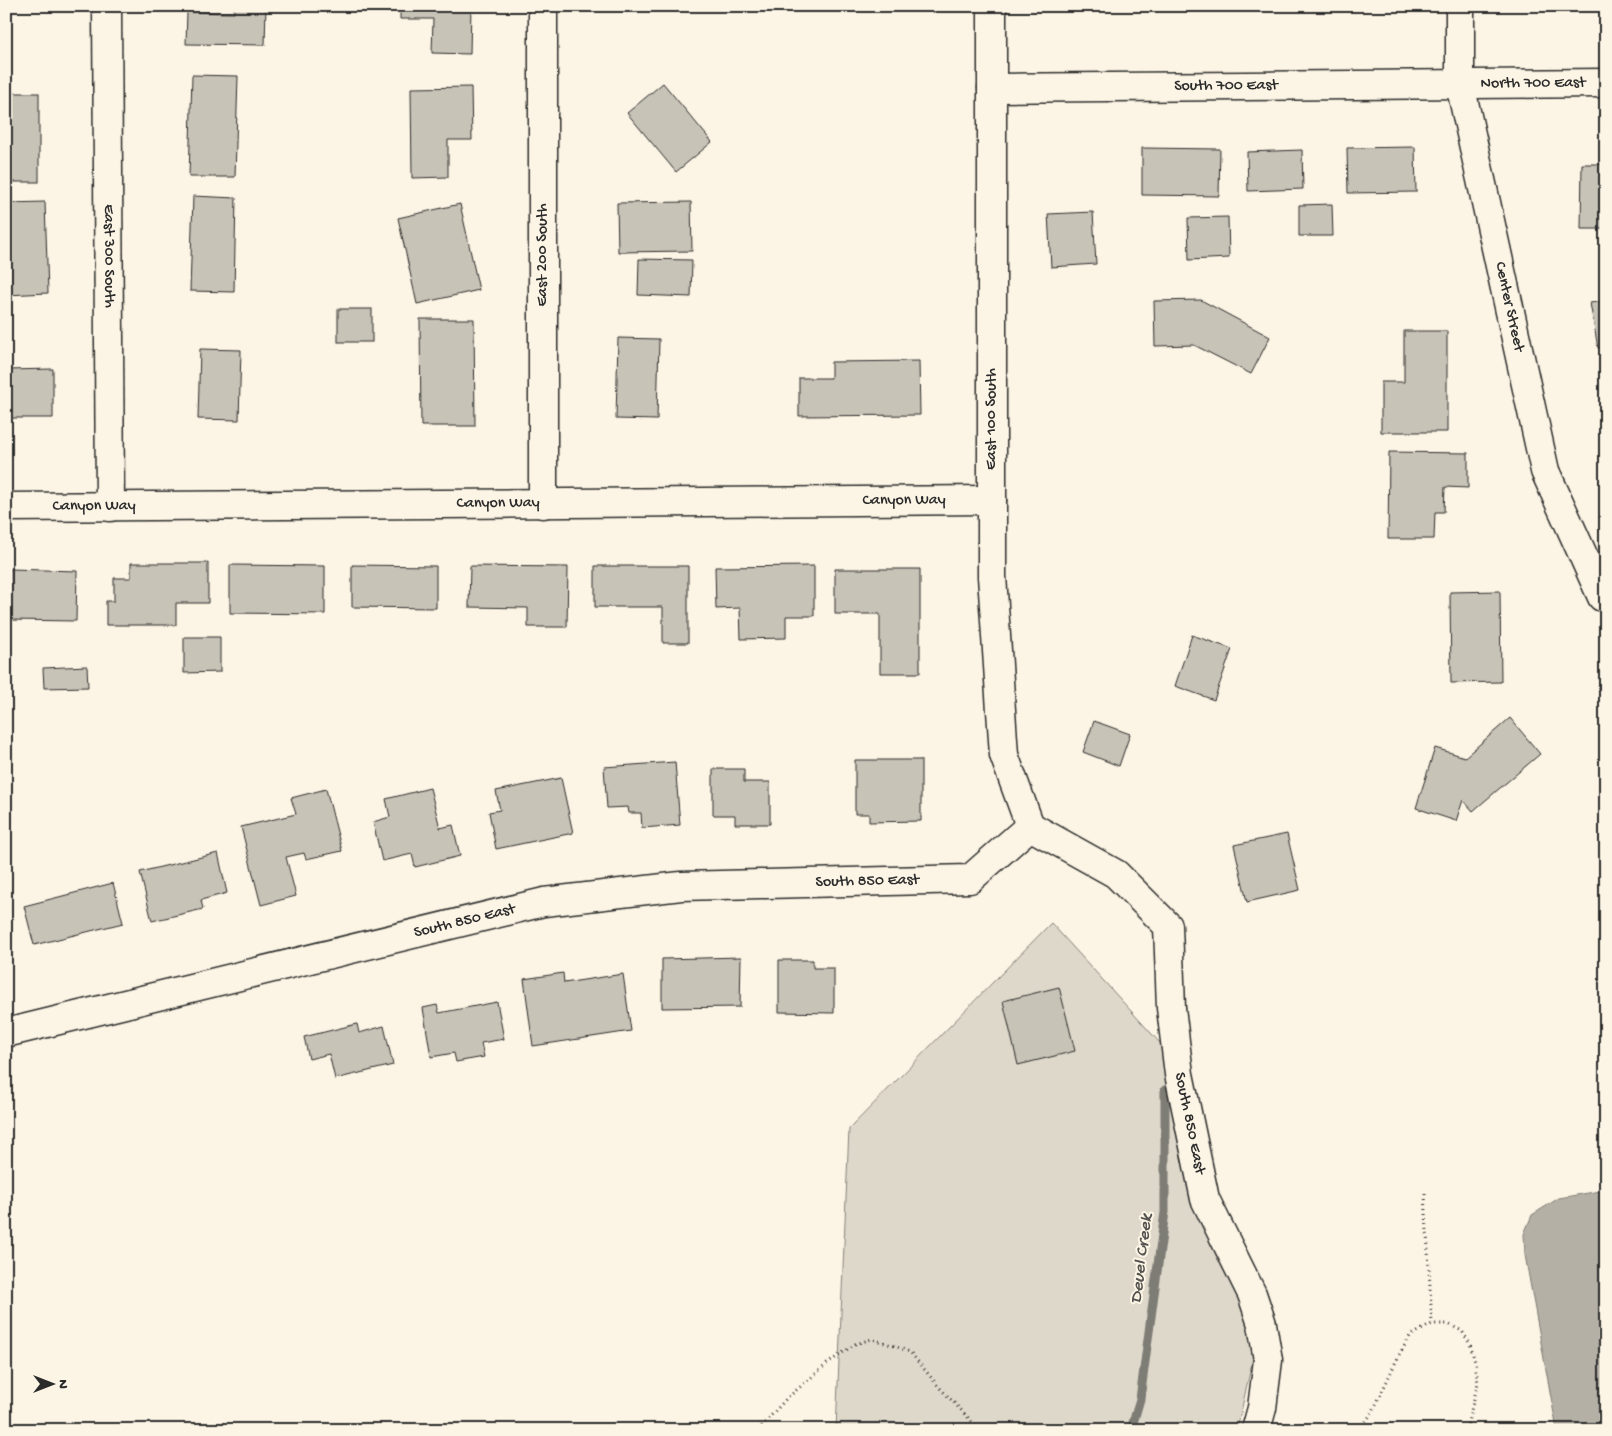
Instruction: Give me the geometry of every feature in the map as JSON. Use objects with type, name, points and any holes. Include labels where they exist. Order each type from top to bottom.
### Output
[{"type":"street","name":"East 300 South","points":[[108,6],[110,506]]},
{"type":"street","name":"East 200 South","points":[[543,6],[543,504]]},
{"type":"street","name":"East 100 South","points":[[992,6],[992,576],[1004,755],[1030,826]]},
{"type":"street","name":"Center Street","points":[[1460,6],[1460,84],[1545,471],[1602,597]]},
{"type":"street","name":"South 700 East","points":[[992,88],[1460,84]]},
{"type":"street","name":"North 700 East","points":[[1460,84],[1606,84]]},
{"type":"street","name":"Canyon Way","points":[[6,507],[992,500]]},
{"type":"street","name":"South 850 East","points":[[6,1033],[544,902],[681,886],[970,879],[1030,826],[1116,874],[1168,926],[1171,1008],[1178,1074],[1205,1199],[1252,1294],[1262,1324],[1268,1360],[1262,1408],[1256,1430]]},
{"type":"path","points":[[1425,1194],[1432,1324]]},
{"type":"path","points":[[1360,1430],[1373,1411],[1410,1336],[1432,1324],[1448,1324],[1462,1331],[1470,1344],[1478,1383],[1466,1430]]},
{"type":"path","points":[[758,1430],[786,1399],[827,1364],[855,1344],[872,1339],[910,1352],[939,1387],[980,1430]]},
{"type":"shaded area","points":[[1051,923],[1181,1066],[1259,1331],[1237,1430],[836,1430],[849,1129]]},
{"type":"shaded area","points":[[1606,1190],[1606,1430],[1557,1430],[1525,1255],[1524,1234],[1532,1215],[1559,1198]]},
{"type":"building","points":[[234,6],[266,6],[265,45],[186,44],[187,12],[234,13]]},
{"type":"building","points":[[400,6],[471,6],[470,54],[432,53],[433,19],[400,19]]},
{"type":"building","points":[[192,75],[238,76],[235,177],[189,177]]},
{"type":"building","points":[[663,83],[712,142],[676,172],[627,113]]},
{"type":"building","points":[[471,87],[472,140],[448,140],[448,177],[412,178],[411,88]]},
{"type":"building","points":[[6,93],[39,93],[39,182],[6,182]]},
{"type":"building","points":[[1415,147],[1416,192],[1348,193],[1347,148]]},
{"type":"building","points":[[1142,148],[1220,149],[1219,196],[1142,195]]},
{"type":"building","points":[[1302,150],[1303,189],[1248,191],[1247,152]]},
{"type":"building","points":[[1582,164],[1606,164],[1606,229],[1581,229]]},
{"type":"building","points":[[193,196],[236,198],[234,292],[190,291]]},
{"type":"building","points":[[45,202],[48,293],[6,295],[6,203]]},
{"type":"building","points":[[691,202],[692,251],[618,252],[617,203]]},
{"type":"building","points":[[460,204],[479,290],[417,304],[398,218]]},
{"type":"building","points":[[1332,204],[1333,236],[1299,236],[1299,205]]},
{"type":"building","points":[[1093,212],[1096,264],[1051,267],[1048,214]]},
{"type":"building","points":[[1228,217],[1229,258],[1189,260],[1188,218]]},
{"type":"building","points":[[639,259],[692,260],[691,297],[638,295]]},
{"type":"building","points":[[1201,300],[1270,337],[1251,374],[1194,345],[1155,346],[1154,301]]},
{"type":"building","points":[[1606,301],[1606,346],[1598,348],[1590,303]]},
{"type":"building","points":[[338,309],[372,309],[372,342],[338,342]]},
{"type":"building","points":[[420,319],[474,319],[475,426],[421,426]]},
{"type":"building","points":[[1404,331],[1447,331],[1447,432],[1381,432],[1381,382],[1404,382]]},
{"type":"building","points":[[618,338],[659,339],[657,420],[616,419]]},
{"type":"building","points":[[200,349],[241,350],[239,420],[198,419]]},
{"type":"building","points":[[919,361],[920,415],[799,416],[799,378],[831,378],[831,362]]},
{"type":"building","points":[[53,369],[53,418],[6,418],[6,370]]},
{"type":"building","points":[[1389,452],[1468,453],[1468,488],[1445,487],[1444,512],[1435,512],[1434,539],[1388,539]]},
{"type":"building","points":[[131,563],[208,563],[208,603],[176,603],[176,625],[106,625],[106,601],[114,601],[114,578],[131,578]]},
{"type":"building","points":[[230,565],[325,566],[325,614],[230,613]]},
{"type":"building","points":[[352,565],[436,566],[436,608],[352,607]]},
{"type":"building","points":[[470,566],[568,567],[567,627],[528,627],[528,608],[469,607]]},
{"type":"building","points":[[595,566],[688,566],[688,643],[663,643],[663,607],[595,607]]},
{"type":"building","points":[[814,566],[814,616],[786,616],[786,638],[741,639],[740,608],[716,609],[715,567]]},
{"type":"building","points":[[10,569],[77,571],[76,621],[9,620]]},
{"type":"building","points":[[835,569],[920,569],[920,673],[880,673],[880,614],[835,614]]},
{"type":"building","points":[[1500,591],[1501,682],[1451,683],[1450,592]]},
{"type":"building","points":[[1192,635],[1232,649],[1214,700],[1175,686]]},
{"type":"building","points":[[184,637],[220,637],[220,672],[184,673]]},
{"type":"building","points":[[87,666],[88,687],[44,688],[43,668]]},
{"type":"building","points":[[1510,718],[1540,754],[1473,811],[1463,800],[1456,821],[1416,808],[1435,748],[1465,757]]},
{"type":"building","points":[[1094,721],[1130,734],[1119,766],[1083,752]]},
{"type":"building","points":[[855,760],[921,760],[921,821],[869,822],[869,814],[855,814]]},
{"type":"building","points":[[675,762],[680,825],[642,828],[641,813],[629,813],[628,807],[607,808],[604,767]]},
{"type":"building","points":[[713,769],[744,769],[744,782],[770,782],[770,824],[735,824],[735,815],[713,815]]},
{"type":"building","points":[[561,778],[573,833],[496,849],[489,812],[500,810],[496,791]]},
{"type":"building","points":[[430,788],[440,828],[453,825],[460,856],[415,867],[412,854],[382,861],[373,822],[390,817],[386,799]]},
{"type":"building","points":[[326,789],[342,851],[306,859],[304,853],[286,857],[296,896],[261,905],[241,827],[296,814],[291,798]]},
{"type":"building","points":[[1287,834],[1300,890],[1247,902],[1234,845]]},
{"type":"building","points":[[218,853],[227,893],[201,900],[203,909],[152,921],[140,872]]},
{"type":"building","points":[[113,883],[123,923],[34,945],[24,906]]},
{"type":"building","points":[[741,957],[740,1007],[662,1008],[662,959]]},
{"type":"building","points":[[779,960],[813,960],[813,968],[834,968],[834,1013],[779,1012]]},
{"type":"building","points":[[563,973],[564,983],[623,974],[631,1031],[533,1046],[524,979]]},
{"type":"building","points":[[1059,987],[1075,1051],[1018,1065],[1003,1001]]},
{"type":"building","points":[[497,1002],[504,1039],[481,1043],[484,1057],[456,1062],[454,1053],[431,1057],[423,1008],[437,1005],[439,1013]]},
{"type":"building","points":[[357,1024],[359,1033],[384,1026],[393,1065],[335,1079],[329,1054],[309,1059],[304,1037]]},
{"type":"waterway","name":"Deuel Creek","points":[[1131,1430],[1140,1399],[1165,1212],[1165,1090]]}]
